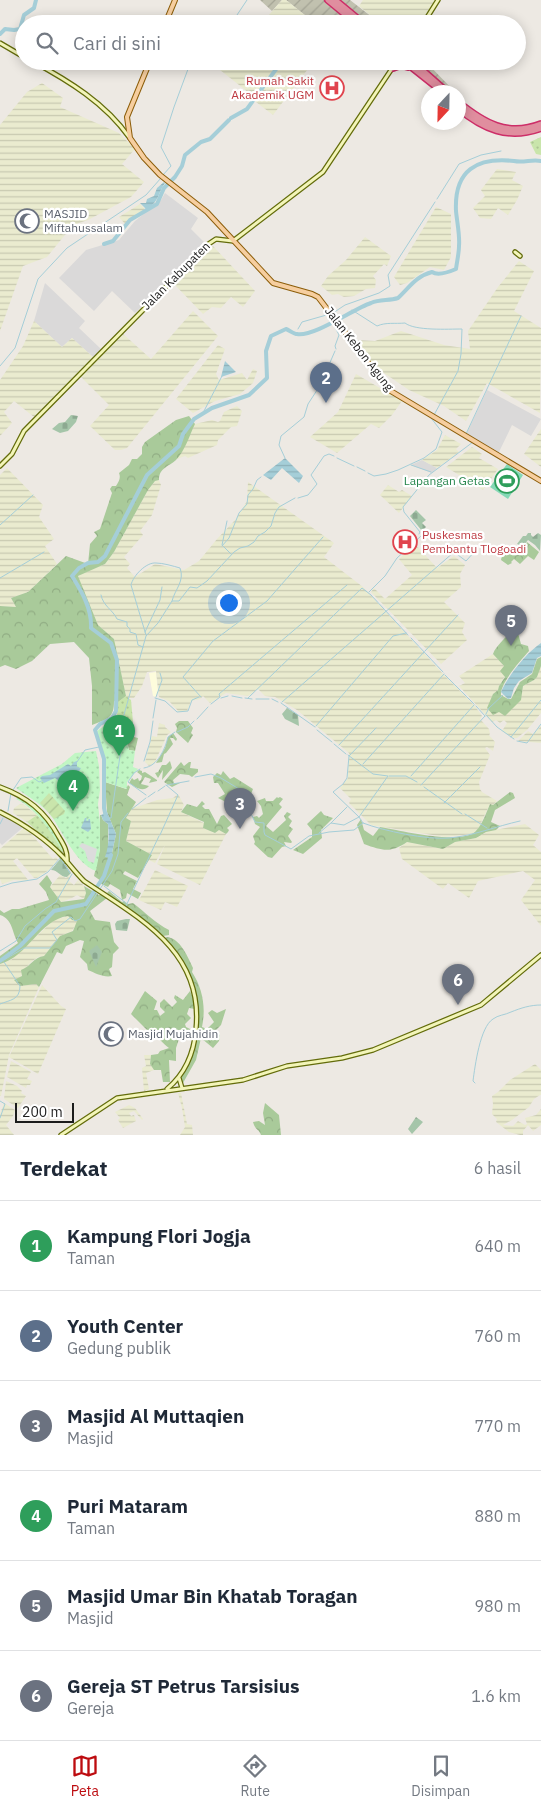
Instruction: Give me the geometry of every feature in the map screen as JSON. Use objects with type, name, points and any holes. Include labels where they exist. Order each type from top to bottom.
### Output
[{"type":"highway","points":[[329,0],[347,15]]},
{"type":"highway","points":[[336,0],[354,15]]},
{"type":"highway","points":[[412,70],[437,85]]},
{"type":"highway","points":[[415,70],[421,75]]},
{"type":"highway","points":[[421,70],[434,83]]},
{"type":"highway","points":[[466,111],[478,121],[498,129],[520,131],[541,125]]},
{"type":"highway","points":[[473,112],[492,123],[506,127],[541,125]]},
{"type":"main road","points":[[169,15],[175,0]]},
{"type":"main road","points":[[429,15],[438,0]]},
{"type":"main road","points":[[0,43],[15,52]]},
{"type":"main road","points":[[48,70],[81,89],[129,136]]},
{"type":"main road","points":[[129,136],[127,117],[146,70]]},
{"type":"main road","name":"Jalan Kabupaten","points":[[0,466],[12,454],[25,430],[201,250],[213,240],[222,238],[233,240],[323,172],[390,70]]},
{"type":"main road","points":[[466,108],[473,112]]},
{"type":"main road","name":"Jalan Kebon Agung","points":[[129,136],[144,158],[162,176],[207,212],[273,283],[316,296],[331,312],[393,393],[541,481]]},
{"type":"main road","points":[[515,252],[520,256]]},
{"type":"main road","points":[[0,788],[21,796],[40,810],[50,821],[67,852],[67,862]]},
{"type":"main road","points":[[0,812],[26,825],[67,862],[73,871],[159,934],[170,945],[192,983],[197,1009],[196,1036],[190,1057],[179,1078],[167,1090]]},
{"type":"main road","points":[[61,1135],[117,1098],[242,1080],[289,1066],[363,1053],[484,1003],[541,955]]},
{"type":"main road","points":[[179,1078],[182,1088]]},
{"type":"shaded area","points":[[260,0],[282,0],[272,11]]},
{"type":"shaded area","points":[[282,0],[286,0],[305,15],[269,15]]},
{"type":"shaded area","points":[[286,0],[326,0],[344,15],[305,15]]},
{"type":"shaded area","points":[[339,0],[350,0],[369,15],[358,15]]},
{"type":"shaded area","points":[[363,0],[436,0],[426,15],[370,15],[359,6]]},
{"type":"shaded area","points":[[220,70],[307,70],[273,115],[252,99],[253,96]]},
{"type":"shaded area","points":[[425,70],[434,70],[448,85],[443,85]]},
{"type":"shaded area","points":[[42,83],[63,98],[60,107],[119,133],[135,149],[122,164],[144,182],[131,197],[88,220],[73,225],[47,257],[23,266],[0,331],[0,125],[27,92]]},
{"type":"shaded area","points":[[497,169],[516,172],[512,180],[523,186],[508,215],[498,208],[491,219],[480,218],[473,208],[485,196],[481,190]]},
{"type":"shaded area","points":[[165,193],[198,218],[191,229],[206,244],[135,313],[112,291],[94,311],[59,278],[86,250],[119,240],[135,221],[161,200]]},
{"type":"shaded area","points":[[140,204],[145,209],[125,224],[119,217]]},
{"type":"shaded area","points":[[436,207],[451,214],[451,257],[444,270],[430,267],[407,283],[400,285],[394,277]]},
{"type":"shaded area","points":[[365,237],[391,256],[387,266],[384,264],[373,276],[376,280],[375,288],[366,289],[354,296],[332,295],[321,286]]},
{"type":"shaded area","points":[[213,246],[255,291],[243,307],[231,297],[221,308],[212,307],[203,314],[174,284]]},
{"type":"shaded area","points":[[519,261],[534,271],[514,311],[541,328],[540,413],[487,383],[466,421],[444,406],[409,390],[384,373],[367,359],[355,340],[375,341],[401,331],[444,345],[470,349],[468,331],[498,287]]},
{"type":"shaded area","points":[[45,283],[85,321],[79,328],[101,349],[93,357],[72,338],[62,347],[34,321]]},
{"type":"shaded area","points":[[193,311],[218,336],[127,448],[115,450],[90,426],[109,405],[80,376],[122,333],[151,359]]},
{"type":"shaded area","points":[[34,321],[62,347],[72,338],[93,357],[34,417],[14,401],[4,412],[12,423],[0,436],[0,380],[23,346]]},
{"type":"shaded area","points":[[218,345],[225,349],[216,374],[219,380],[242,373],[247,380],[253,369],[257,371],[253,383],[240,394],[215,401],[193,413],[176,399]]},
{"type":"shaded area","points":[[356,374],[402,401],[379,428],[371,424],[337,453],[310,437],[338,412]]},
{"type":"shaded area","points":[[487,390],[541,419],[531,436],[512,425],[498,454],[466,435]]},
{"type":"shaded area","points":[[237,406],[242,411],[237,426],[231,427],[218,440],[217,445],[188,458],[185,456],[177,459],[195,424],[212,420],[218,422],[224,412]]},
{"type":"shaded area","points":[[541,429],[541,467],[524,454]]},
{"type":"shaded area","points":[[445,435],[461,444],[456,449],[459,452],[437,468],[422,460],[437,450]]},
{"type":"shaded area","points":[[472,447],[482,454],[479,458],[498,469],[483,490],[446,467]]},
{"type":"shaded area","points":[[422,460],[437,468],[432,473],[411,465]]},
{"type":"shaded area","points":[[7,468],[43,505],[39,517],[54,539],[45,546],[57,564],[28,592],[11,598],[16,607],[0,606],[0,475]]},
{"type":"shaded area","points":[[159,480],[161,485],[152,515],[140,531],[143,535],[124,557],[130,564],[127,568],[135,577],[155,564],[184,570],[199,561],[236,519],[247,501],[248,482],[334,543],[324,557],[363,587],[475,706],[482,716],[480,719],[489,729],[489,735],[495,742],[493,751],[487,747],[485,748],[490,755],[479,782],[482,792],[497,801],[493,805],[490,804],[478,829],[472,834],[445,837],[371,825],[349,803],[351,799],[340,788],[348,778],[349,753],[297,710],[275,697],[265,696],[258,689],[248,696],[226,693],[210,703],[203,696],[200,699],[191,701],[187,711],[179,712],[169,701],[159,697],[156,671],[147,672],[142,686],[134,698],[126,696],[114,639],[98,625],[78,577],[105,564],[114,552],[148,490],[155,481]]},
{"type":"shaded area","points":[[388,485],[399,492],[402,490],[412,496],[399,513],[380,495]]},
{"type":"shaded area","points":[[415,544],[437,568],[454,556],[465,565],[460,574],[461,587],[444,602],[465,623],[462,632],[467,640],[441,664],[371,592],[374,588],[385,599],[412,575],[399,559]]},
{"type":"shaded area","points":[[493,654],[504,666],[505,676],[498,690],[493,694],[492,699],[499,712],[511,710],[522,693],[523,686],[534,680],[541,666],[541,713],[527,730],[517,738],[502,731],[507,723],[504,720],[500,723],[496,720],[492,722],[459,686],[465,683],[459,676]]},
{"type":"shaded area","points":[[156,672],[158,692],[156,697],[153,696],[149,673]]},
{"type":"shaded area","points":[[159,723],[165,725],[171,732],[167,735],[155,762],[149,766],[145,762],[152,736],[157,737]]},
{"type":"shaded area","points":[[541,726],[541,743],[518,741],[528,731],[533,734]]},
{"type":"shaded area","points":[[178,794],[184,805],[181,812],[204,823],[203,828],[215,833],[219,830],[226,834],[200,885],[157,864],[165,845],[155,863],[149,860],[152,855],[126,841],[131,821],[126,818],[134,805],[137,807],[157,800],[173,798]]},
{"type":"shaded area","points":[[23,804],[37,815],[27,822],[13,813],[14,808]]},
{"type":"shaded area","points":[[0,812],[26,825],[2,845],[0,843]]},
{"type":"shaded area","points":[[525,824],[539,835],[533,845],[541,852],[541,926],[521,900],[535,880],[523,871],[478,881],[469,898],[448,883],[443,889],[402,859],[399,848],[407,842],[443,849],[455,842],[476,838],[486,832]]},
{"type":"shaded area","points":[[25,827],[53,859],[56,857],[58,860],[49,870],[34,878],[17,858],[13,861],[29,881],[14,880],[2,884],[0,879],[0,849]]},
{"type":"shaded area","points":[[82,843],[97,849],[94,863],[88,861],[85,851],[79,846]]},
{"type":"shaded area","points":[[155,870],[188,886],[177,907],[165,902],[161,910],[139,900]]},
{"type":"shaded area","points":[[71,874],[69,881],[74,885],[78,880],[84,886],[86,893],[84,899],[77,895],[61,902],[50,887],[60,875],[66,878]]},
{"type":"shaded area","points":[[68,916],[78,921],[72,931],[60,936],[44,956],[38,957],[31,962],[22,972],[20,986],[36,984],[39,987],[9,1055],[0,1096],[0,964],[11,960],[54,920]]},
{"type":"shaded area","points":[[42,985],[66,1009],[38,1074],[9,1057]]},
{"type":"shaded area","points":[[144,1055],[151,1055],[150,1064],[154,1070],[146,1073],[149,1089],[144,1091],[142,1068],[146,1066]]},
{"type":"shaded area","points":[[11,1061],[31,1072],[27,1079],[32,1081],[26,1088],[7,1077]]},
{"type":"shaded area","points":[[535,1064],[541,1070],[541,1095],[534,1099],[529,1107],[503,1125],[513,1126],[518,1121],[525,1125],[527,1124],[525,1118],[536,1115],[541,1109],[541,1125],[533,1131],[528,1125],[523,1131],[523,1135],[509,1132],[496,1122],[497,1119],[492,1114],[492,1096],[510,1080]]},
{"type":"shaded area","points":[[6,1081],[17,1086],[22,1091],[21,1093],[26,1096],[18,1108],[4,1099]]},
{"type":"shaded area","points":[[178,1093],[181,1093],[187,1124],[192,1125],[193,1135],[180,1135],[185,1127]]},
{"type":"shaded area","points":[[4,1103],[15,1110],[6,1125],[14,1135],[0,1135],[0,1114]]},
{"type":"shaded area","points":[[129,1105],[135,1108],[143,1119],[134,1111],[129,1113],[131,1116],[134,1115],[136,1121],[123,1128],[118,1120],[120,1118],[115,1112]]},
{"type":"green space","points":[[541,137],[541,155],[536,154],[530,142]]},
{"type":"green space","points":[[71,415],[78,416],[76,422],[68,431],[60,433],[52,429],[59,423],[65,422]]},
{"type":"green space","points":[[189,416],[195,424],[182,452],[176,460],[162,470],[159,480],[155,481],[148,490],[114,552],[105,564],[78,576],[98,625],[114,639],[126,696],[118,702],[114,701],[113,712],[109,718],[92,725],[92,686],[89,658],[74,642],[50,644],[32,661],[16,669],[5,665],[0,667],[0,606],[16,607],[11,598],[28,592],[66,556],[88,564],[90,544],[97,536],[94,532],[100,529],[112,493],[110,489],[118,483],[119,473],[129,465],[132,459],[137,459],[142,454],[142,447],[145,442],[176,420]]},
{"type":"green space","name":"Lapangan Getas","points":[[507,464],[523,475],[508,499],[490,487]]},
{"type":"green space","points":[[416,510],[426,520],[422,523],[426,527],[422,531],[410,516]]},
{"type":"green space","points":[[528,533],[531,533],[533,537],[538,533],[541,535],[540,551],[528,540],[523,546],[517,544]]},
{"type":"green space","points":[[527,542],[539,552],[534,560],[528,556],[520,564],[514,559],[508,565],[501,560],[502,555],[498,552],[499,547],[509,553],[516,546],[523,548]]},
{"type":"green space","points":[[510,631],[518,633],[521,644],[528,646],[529,651],[507,678],[501,695],[511,699],[520,682],[532,674],[537,659],[541,657],[541,666],[537,677],[523,686],[521,700],[505,716],[499,712],[493,715],[487,708],[493,694],[498,690],[505,677],[500,671],[504,666],[493,654]]},
{"type":"green space","points":[[126,696],[131,700],[133,722],[117,715],[118,702]]},
{"type":"green space","points":[[287,708],[298,715],[299,726],[285,719],[282,714]]},
{"type":"green space","points":[[117,715],[133,722],[130,728],[124,732],[129,750],[135,751],[133,767],[138,769],[127,782],[127,789],[105,782],[105,761],[97,731]]},
{"type":"green space","points":[[179,721],[188,721],[193,728],[191,733],[193,735],[188,743],[176,732],[175,724]]},
{"type":"green space","points":[[173,733],[177,739],[176,741],[170,738],[173,744],[164,754],[162,762],[156,763],[165,748],[168,737]]},
{"type":"green space","points":[[126,737],[131,739],[134,737],[138,738],[135,751],[129,750]]},
{"type":"green space","points":[[96,751],[100,790],[98,804],[100,849],[96,871],[82,862],[76,855],[49,813],[16,788],[62,764],[75,753]]},
{"type":"green space","points":[[170,761],[172,768],[162,780],[163,770],[158,778],[155,773],[158,772],[162,765],[166,765]]},
{"type":"green space","points":[[181,762],[184,766],[191,762],[190,768],[198,769],[198,772],[192,777],[180,774],[173,780],[174,783],[180,783],[172,787],[164,782]]},
{"type":"green space","points":[[139,770],[157,781],[149,783],[151,779],[145,777],[141,784],[149,786],[144,789],[139,789],[129,783],[132,778],[134,780],[138,778],[139,781],[141,780],[142,776],[137,772]]},
{"type":"green space","points":[[223,771],[230,779],[234,777],[253,789],[247,804],[243,804],[236,798],[228,803],[218,798],[225,794],[218,783],[214,783],[213,777],[217,773],[221,775]]},
{"type":"green space","points":[[105,782],[126,789],[128,785],[130,787],[127,795],[136,802],[126,818],[131,821],[126,841],[152,855],[138,878],[125,871],[123,874],[137,881],[133,889],[141,893],[138,899],[127,893],[126,898],[122,900],[120,890],[110,884],[108,887],[99,883],[101,881],[94,876],[100,849],[100,815],[108,824],[108,851],[111,858],[116,834],[107,812]]},
{"type":"green space","points":[[510,792],[513,793],[515,798],[495,810],[491,822],[500,826],[496,830],[486,832],[476,838],[455,842],[443,849],[407,842],[387,850],[376,848],[364,844],[357,825],[361,819],[364,830],[373,836],[380,827],[440,837],[463,836],[475,832],[490,804],[493,805]]},
{"type":"green space","points":[[49,793],[65,811],[64,814],[54,819],[40,803]]},
{"type":"green space","points":[[20,797],[34,807],[51,826],[64,849],[63,851],[37,815],[24,803],[16,799]]},
{"type":"green space","points":[[277,797],[283,799],[279,804],[282,807],[266,826],[273,832],[286,820],[284,816],[287,812],[291,814],[288,817],[292,821],[289,826],[293,829],[288,836],[292,842],[284,842],[286,846],[282,847],[272,858],[268,857],[254,844],[253,836],[260,827],[255,824],[253,817],[257,816],[259,818],[263,814],[261,806],[257,801],[265,798],[266,801],[273,801]]},
{"type":"green space","points":[[202,801],[205,804],[202,806],[205,809],[209,809],[217,824],[221,816],[224,815],[232,824],[227,828],[229,830],[226,834],[219,830],[215,833],[203,828],[204,822],[181,812],[187,804],[197,807]]},
{"type":"green space","points":[[321,811],[324,815],[333,818],[321,830],[322,838],[303,854],[293,850],[312,837],[312,830],[307,824]]},
{"type":"green space","points":[[37,815],[49,829],[63,851],[62,854],[27,822]]},
{"type":"green space","points":[[61,858],[71,873],[67,877],[51,870]]},
{"type":"green space","points":[[47,875],[52,883],[50,887],[61,902],[84,899],[86,893],[84,886],[107,898],[90,911],[95,920],[110,922],[114,942],[119,948],[113,954],[112,967],[109,969],[112,976],[103,976],[88,970],[87,964],[80,957],[84,941],[80,940],[66,946],[62,954],[57,952],[39,987],[36,984],[20,986],[14,980],[22,976],[21,970],[37,958],[44,956],[60,936],[73,931],[77,921],[72,920],[68,916],[49,924],[18,954],[0,964],[0,956],[18,943],[10,923],[0,915],[0,910],[4,913],[12,909],[19,909],[49,900],[46,892],[39,884]]},
{"type":"green space","points":[[109,891],[122,902],[133,903],[169,930],[169,935],[163,936],[107,893]]},
{"type":"green space","points":[[130,919],[127,931],[116,930],[115,924],[117,921]]},
{"type":"green space","points":[[167,937],[180,944],[193,968],[192,972],[199,985],[203,999],[202,1027],[207,1029],[214,1022],[208,1013],[212,1010],[217,1013],[226,1009],[221,1025],[215,1031],[220,1035],[219,1041],[213,1048],[201,1038],[196,1060],[183,1083],[180,1081],[193,1053],[197,1034],[197,1004],[190,975],[175,949],[165,938]]},
{"type":"green space","points":[[97,945],[102,952],[96,967],[89,951]]},
{"type":"green space","points":[[145,991],[157,1001],[154,1010],[157,1010],[160,1016],[165,1012],[160,1007],[160,1003],[164,999],[172,1007],[177,1002],[174,998],[175,995],[183,1000],[190,991],[194,1000],[195,1009],[189,1008],[187,1014],[191,1018],[185,1024],[190,1029],[183,1041],[179,1039],[176,1048],[176,1061],[169,1060],[170,1082],[163,1082],[161,1070],[154,1070],[150,1064],[151,1055],[158,1054],[160,1051],[169,1048],[131,1014]]},
{"type":"green space","points":[[265,1103],[279,1115],[281,1135],[261,1135],[254,1125],[253,1122],[259,1121],[265,1125],[263,1113]]},
{"type":"green space","points":[[416,1117],[423,1122],[412,1134],[408,1129]]},
{"type":"water","points":[[164,182],[154,204],[146,209],[140,203],[146,203],[147,199],[154,196],[157,188]]},
{"type":"water","points":[[225,361],[236,372],[221,377]]},
{"type":"water","points":[[285,458],[303,476],[299,483],[282,468],[271,480],[263,475]]},
{"type":"water","points":[[541,643],[541,656],[537,658],[532,673],[519,681],[514,688],[511,698],[508,699],[501,692],[504,686],[524,659]]},
{"type":"water","points":[[77,761],[77,767],[81,768],[75,772],[68,789],[55,778],[44,783],[40,778],[50,775],[68,764],[71,766]]},
{"type":"water","points":[[107,812],[116,834],[111,858],[105,857],[108,841],[108,824],[101,815]]},
{"type":"water","points":[[85,818],[87,818],[87,821],[90,819],[91,829],[88,832],[81,828]]},
{"type":"waterway","points":[[24,15],[34,8],[36,0]]},
{"type":"waterway","points":[[237,15],[247,0]]},
{"type":"waterway","points":[[0,34],[5,29],[15,30]]},
{"type":"waterway","points":[[163,175],[171,166],[161,147],[188,70]]},
{"type":"waterway","points":[[231,118],[247,109],[275,70]]},
{"type":"waterway","points":[[104,244],[113,241],[130,220],[157,204],[164,188],[175,177],[182,166],[185,155],[201,142],[210,139],[229,120]]},
{"type":"waterway","points":[[437,199],[459,164],[481,155],[501,151]]},
{"type":"waterway","points":[[106,817],[104,808],[104,759],[95,730],[100,724],[112,718],[116,711],[117,660],[111,643],[91,628],[88,607],[83,594],[72,576],[79,568],[88,563],[98,562],[105,556],[147,475],[179,446],[183,434],[194,419],[212,408],[249,395],[267,378],[266,351],[271,336],[286,329],[297,334],[313,331],[363,306],[378,301],[398,298],[417,279],[426,274],[432,272],[437,274],[444,273],[456,269],[459,251],[456,197],[464,176],[470,169],[489,161],[541,161]]},
{"type":"waterway","points":[[0,366],[15,348],[38,279],[67,248],[146,195],[161,178]]},
{"type":"waterway","points":[[333,313],[345,305],[379,293],[390,286],[388,275],[435,202]]},
{"type":"waterway","points":[[352,310],[377,326],[405,323],[410,326],[424,328],[462,329],[458,371],[434,415]]},
{"type":"waterway","points":[[298,329],[302,322],[330,314]]},
{"type":"waterway","points":[[466,434],[521,316]]},
{"type":"waterway","points":[[333,323],[339,335],[335,346],[336,349]]},
{"type":"waterway","points":[[285,458],[279,445],[281,436],[304,417],[308,404],[325,378],[335,351]]},
{"type":"waterway","points":[[203,413],[222,376]]},
{"type":"waterway","points":[[368,473],[374,476],[398,470],[424,458],[436,449],[442,432],[431,418]]},
{"type":"waterway","points":[[419,534],[420,532],[404,512],[403,507],[429,475],[473,442],[471,441]]},
{"type":"waterway","points":[[298,498],[308,495],[317,484],[311,475],[324,456],[329,454],[334,456]]},
{"type":"waterway","points":[[337,458],[354,466]]},
{"type":"waterway","points":[[411,465],[431,472]]},
{"type":"waterway","points":[[357,467],[365,471]]},
{"type":"waterway","points":[[222,546],[229,538],[239,513],[247,504],[248,495],[261,477]]},
{"type":"waterway","points":[[0,525],[33,495]]},
{"type":"waterway","points":[[107,818],[111,818],[120,756],[120,729],[146,636],[158,623],[172,601],[179,601],[190,587],[197,588],[207,581],[234,552],[254,542],[258,536],[271,526],[279,507],[295,498]]},
{"type":"waterway","points":[[227,521],[222,545],[231,554]]},
{"type":"waterway","points":[[369,592],[385,576],[397,558],[421,536]]},
{"type":"waterway","points":[[201,697],[183,677],[213,641],[267,601],[323,537]]},
{"type":"waterway","points":[[282,702],[454,552],[466,561],[476,550]]},
{"type":"waterway","points":[[0,578],[44,552]]},
{"type":"waterway","points":[[146,635],[131,585],[137,574],[144,567],[152,563],[180,568],[181,577],[172,601]]},
{"type":"waterway","points":[[211,704],[220,697],[219,694],[347,585]]},
{"type":"waterway","points":[[145,632],[160,600],[162,587]]},
{"type":"waterway","points":[[248,698],[362,588],[371,595],[408,635]]},
{"type":"waterway","points":[[101,595],[117,619],[127,622],[130,632],[136,634],[138,645],[143,647]]},
{"type":"waterway","points":[[425,651],[458,615]]},
{"type":"waterway","points":[[316,726],[393,636],[406,633]]},
{"type":"waterway","points":[[411,638],[443,672]]},
{"type":"waterway","points":[[339,745],[424,652]]},
{"type":"waterway","points":[[156,697],[162,680],[160,673]]},
{"type":"waterway","points":[[363,764],[444,674]]},
{"type":"waterway","points":[[445,675],[474,704]]},
{"type":"waterway","points":[[486,714],[489,708],[503,695]]},
{"type":"waterway","points":[[221,698],[228,696]]},
{"type":"waterway","points":[[232,696],[242,698]]},
{"type":"waterway","points":[[155,698],[165,701],[177,712],[188,711],[192,700],[199,697]]},
{"type":"waterway","points":[[245,698],[252,699]]},
{"type":"waterway","points":[[256,699],[269,699]]},
{"type":"waterway","points":[[272,699],[278,702]]},
{"type":"waterway","points":[[153,718],[156,700]]},
{"type":"waterway","points":[[511,737],[541,700]]},
{"type":"waterway","points":[[281,703],[315,727]]},
{"type":"waterway","points":[[411,776],[474,705]]},
{"type":"waterway","points":[[476,706],[485,716]]},
{"type":"waterway","points":[[197,719],[208,707]]},
{"type":"waterway","points":[[486,715],[497,727],[514,739]]},
{"type":"waterway","points":[[421,785],[485,716]]},
{"type":"waterway","points":[[144,761],[150,742],[153,721]]},
{"type":"waterway","points":[[177,732],[188,727],[194,721]]},
{"type":"waterway","points":[[517,741],[527,743],[541,724]]},
{"type":"waterway","points":[[376,728],[349,756],[347,778],[333,792],[363,823],[406,834],[429,838],[449,838],[520,821]]},
{"type":"waterway","points":[[317,730],[332,742]]},
{"type":"waterway","points":[[144,768],[149,767],[157,760],[163,752],[168,737],[175,732]]},
{"type":"waterway","points":[[334,744],[346,754]]},
{"type":"waterway","points":[[77,762],[85,750],[99,747]]},
{"type":"waterway","points":[[347,807],[331,823],[344,825],[359,817],[388,776],[373,774],[348,755]]},
{"type":"waterway","points":[[444,803],[480,767]]},
{"type":"waterway","points":[[140,769],[134,773],[128,782],[146,795]]},
{"type":"waterway","points":[[195,777],[211,774],[239,789],[255,822],[264,823],[265,835],[291,849],[309,836],[354,830],[363,823]]},
{"type":"waterway","points":[[389,776],[406,776],[417,782]]},
{"type":"waterway","points":[[13,790],[21,778],[32,777],[39,782],[44,780]]},
{"type":"waterway","points":[[167,785],[189,781]]},
{"type":"waterway","points":[[160,835],[178,795],[166,785]]},
{"type":"waterway","points":[[158,791],[165,786]]},
{"type":"waterway","points":[[424,787],[462,814]]},
{"type":"waterway","points":[[148,797],[155,792]]},
{"type":"waterway","points":[[8,811],[11,793]]},
{"type":"waterway","points":[[132,809],[146,798]]},
{"type":"waterway","points":[[4,960],[24,948],[50,948],[57,940],[52,932],[71,917],[75,921],[80,919],[112,871],[118,854],[121,822],[128,813]]},
{"type":"waterway","points":[[465,814],[487,828]]},
{"type":"waterway","points":[[0,824],[3,818]]},
{"type":"waterway","points":[[319,833],[331,823]]},
{"type":"waterway","points":[[125,908],[159,836]]},
{"type":"waterway","points":[[0,961],[20,946],[54,911],[86,904],[104,876],[111,855]]},
{"type":"waterway","points":[[0,887],[37,879],[48,872],[61,857]]},
{"type":"waterway","points":[[61,859],[70,873]]},
{"type":"waterway","points":[[0,951],[16,941],[25,926],[56,902],[72,874]]},
{"type":"waterway","points":[[104,886],[126,903]]},
{"type":"waterway","points":[[101,894],[119,906]]},
{"type":"waterway","points":[[0,1004],[16,997],[20,991],[20,986],[4,962]]},
{"type":"waterway","points":[[475,1083],[473,1081],[479,1047],[488,1023],[499,1016],[526,1007],[541,1005]]},
{"type":"waterway","points":[[0,1101],[5,1104],[0,1118]]},
{"type":"place","name":"Rumah Sakit Akademik UGM","points":[[332,88]]},
{"type":"place","name":"MASJID Miftahussalam","points":[[27,221]]},
{"type":"place","name":"Youth Center","points":[[326,403]]},
{"type":"place","name":"Lapangan Getas","points":[[507,481]]},
{"type":"place","name":"Puskesmas Pembantu Tlogoadi","points":[[405,542]]},
{"type":"place","name":"Masjid Umar Bin Khatab Toragan","points":[[511,646]]},
{"type":"place","name":"Kampung Flori Jogja","points":[[119,756]]},
{"type":"place","name":"Puri Mataram","points":[[73,811]]},
{"type":"place","name":"Masjid Al Muttaqien","points":[[240,829]]},
{"type":"place","name":"Gereja ST Petrus Tarsisius","points":[[458,1005]]},
{"type":"place","name":"Masjid Mujahidin","points":[[111,1034]]}]
